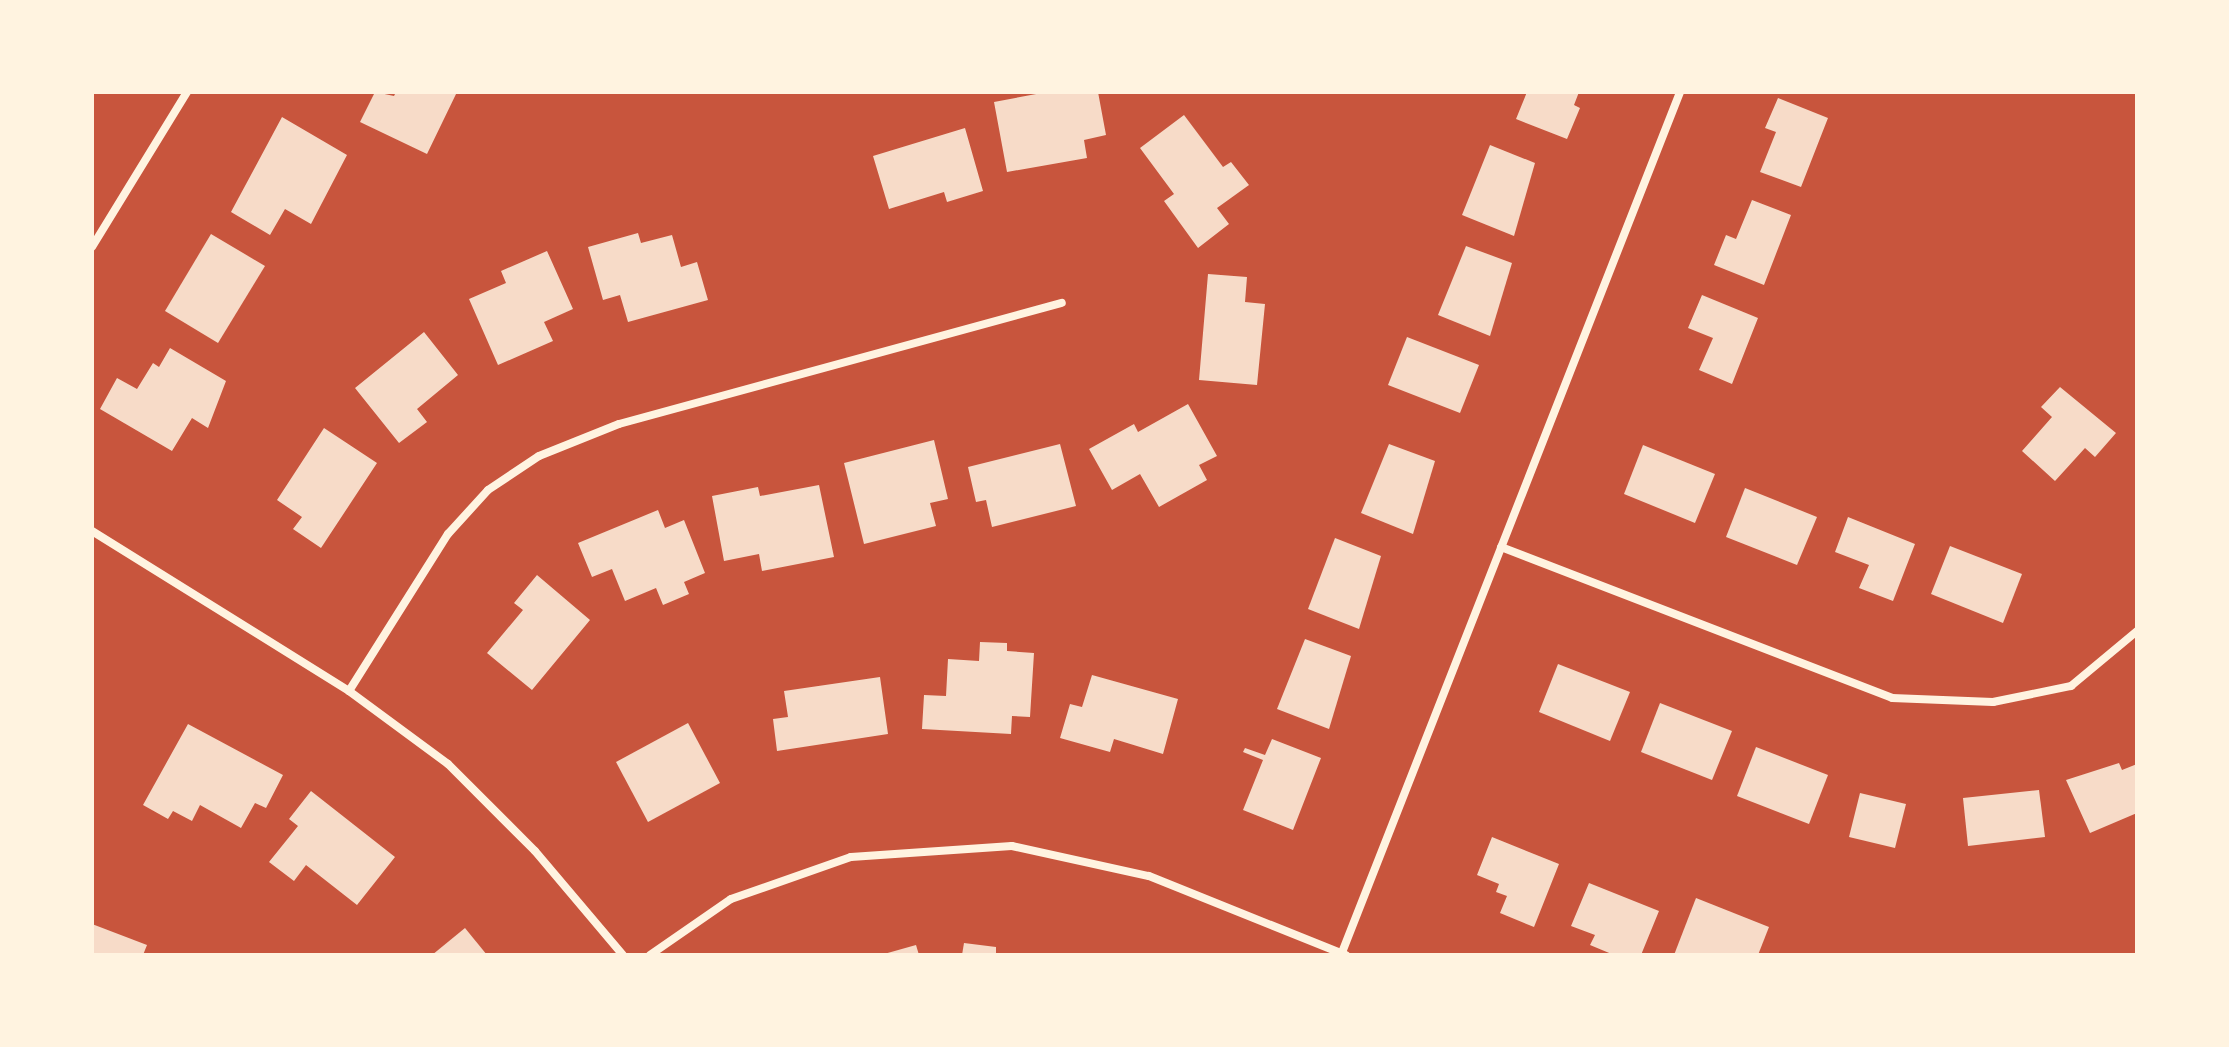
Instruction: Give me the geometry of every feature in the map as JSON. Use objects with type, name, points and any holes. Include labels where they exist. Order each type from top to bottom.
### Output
[{"type":"street","points":[[92,247],[187,92]]},
{"type":"street","points":[[650,955],[731,899],[851,857],[1012,846],[1149,876],[1343,954],[1680,92]]},
{"type":"street","points":[[349,691],[448,534],[488,490],[539,456],[619,424],[1062,303]]},
{"type":"street","points":[[92,531],[349,691],[448,764],[535,851],[623,955]]},
{"type":"street","points":[[1501,547],[1892,698],[1993,702],[2071,686],[2137,631]]},
{"type":"building","points":[[375,92],[394,96],[396,92],[457,92],[427,154],[360,122]]},
{"type":"building","points":[[1047,92],[1098,92],[1106,135],[1084,140],[1087,158],[1007,172],[994,102]]},
{"type":"building","points":[[1527,92],[1579,92],[1574,105],[1580,108],[1567,139],[1516,119]]},
{"type":"building","points":[[1778,98],[1828,118],[1801,187],[1760,172],[1776,132],[1765,128]]},
{"type":"building","points":[[1184,115],[1223,167],[1231,162],[1249,185],[1217,208],[1229,224],[1198,248],[1164,201],[1174,194],[1140,148]]},
{"type":"building","points":[[282,117],[347,155],[311,224],[285,209],[270,235],[231,212]]},
{"type":"building","points":[[965,128],[983,191],[947,202],[944,192],[889,209],[873,156]]},
{"type":"building","points":[[1490,145],[1535,163],[1514,236],[1462,215]]},
{"type":"building","points":[[1752,200],[1791,215],[1764,285],[1714,265],[1726,235],[1736,239]]},
{"type":"building","points":[[638,233],[641,243],[672,235],[681,267],[697,262],[708,300],[628,322],[620,295],[603,300],[588,247]]},
{"type":"building","points":[[211,234],[265,266],[218,343],[165,311]]},
{"type":"building","points":[[1466,246],[1512,263],[1490,336],[1438,315]]},
{"type":"building","points":[[547,251],[573,309],[544,322],[553,341],[498,365],[469,299],[506,283],[501,271]]},
{"type":"building","points":[[1208,274],[1247,277],[1245,302],[1265,304],[1257,385],[1199,380]]},
{"type":"building","points":[[1702,295],[1758,318],[1732,384],[1699,370],[1713,338],[1688,328]]},
{"type":"building","points":[[424,332],[458,375],[417,409],[427,422],[399,443],[355,388]]},
{"type":"building","points":[[1407,337],[1479,365],[1460,413],[1388,385]]},
{"type":"building","points":[[170,348],[226,381],[208,428],[192,418],[172,451],[100,409],[117,378],[137,389],[153,363],[159,367]]},
{"type":"building","points":[[2060,387],[2116,433],[2095,457],[2085,448],[2055,481],[2022,451],[2052,417],[2041,407]]},
{"type":"building","points":[[1188,404],[1217,456],[1199,465],[1207,480],[1159,507],[1140,474],[1112,490],[1089,449],[1134,424],[1138,432]]},
{"type":"building","points":[[324,428],[377,463],[321,548],[293,529],[302,517],[277,500]]},
{"type":"building","points":[[934,440],[948,499],[930,503],[936,526],[864,544],[844,463]]},
{"type":"building","points":[[1060,444],[1076,506],[992,527],[986,500],[976,502],[968,467]]},
{"type":"building","points":[[1389,444],[1435,461],[1413,534],[1361,513]]},
{"type":"building","points":[[1643,445],[1715,474],[1695,523],[1624,494]]},
{"type":"building","points":[[819,485],[834,557],[762,571],[759,554],[724,561],[712,496],[758,487],[760,496]]},
{"type":"building","points":[[1745,488],[1817,517],[1797,565],[1726,537]]},
{"type":"building","points":[[658,510],[665,528],[684,520],[705,573],[684,582],[689,594],[663,605],[656,588],[625,601],[612,569],[592,577],[578,543]]},
{"type":"building","points":[[1848,517],[1915,544],[1893,601],[1859,588],[1869,565],[1835,552]]},
{"type":"building","points":[[1335,538],[1381,556],[1359,629],[1308,609]]},
{"type":"building","points":[[1950,546],[2022,574],[2003,623],[1931,594]]},
{"type":"building","points":[[537,575],[590,620],[532,690],[487,653],[523,610],[514,603]]},
{"type":"building","points":[[1305,639],[1351,656],[1329,729],[1277,709]]},
{"type":"building","points":[[980,642],[1007,643],[1007,651],[1034,653],[1030,717],[1012,716],[1011,734],[922,729],[924,695],[946,696],[948,659],[979,661]]},
{"type":"building","points":[[1558,664],[1630,692],[1610,741],[1539,712]]},
{"type":"building","points":[[1092,675],[1178,699],[1163,754],[1114,739],[1110,752],[1060,738],[1070,704],[1082,707]]},
{"type":"building","points":[[880,677],[888,734],[777,751],[773,719],[788,717],[784,691]]},
{"type":"building","points":[[1660,703],[1732,731],[1712,780],[1641,752]]},
{"type":"building","points":[[688,723],[720,783],[648,822],[616,762]]},
{"type":"building","points":[[188,724],[283,775],[266,808],[255,803],[241,828],[200,805],[192,821],[173,811],[168,819],[143,805]]},
{"type":"building","points":[[1272,739],[1321,758],[1293,830],[1243,810],[1263,760],[1243,752],[1245,748],[1265,755]]},
{"type":"building","points":[[1756,747],[1828,775],[1809,824],[1737,796]]},
{"type":"building","points":[[2119,763],[2122,770],[2137,764],[2137,813],[2090,833],[2066,780]]},
{"type":"building","points":[[2039,790],[2045,837],[1968,846],[1963,798]]},
{"type":"building","points":[[311,791],[395,857],[357,905],[306,865],[294,881],[269,862],[298,826],[289,819]]},
{"type":"building","points":[[1860,793],[1906,804],[1895,848],[1849,837]]},
{"type":"building","points":[[1492,837],[1559,864],[1534,927],[1500,913],[1507,896],[1496,892],[1499,884],[1477,875]]},
{"type":"building","points":[[1589,883],[1659,911],[1641,955],[1614,955],[1590,945],[1595,935],[1571,926]]},
{"type":"building","points":[[1696,898],[1769,927],[1758,955],[1674,955]]},
{"type":"building","points":[[92,924],[147,945],[143,955],[92,955]]},
{"type":"building","points":[[465,928],[487,955],[432,955]]},
{"type":"building","points":[[964,943],[996,947],[996,955],[962,955]]},
{"type":"building","points":[[916,945],[919,955],[884,955],[884,954]]}]
